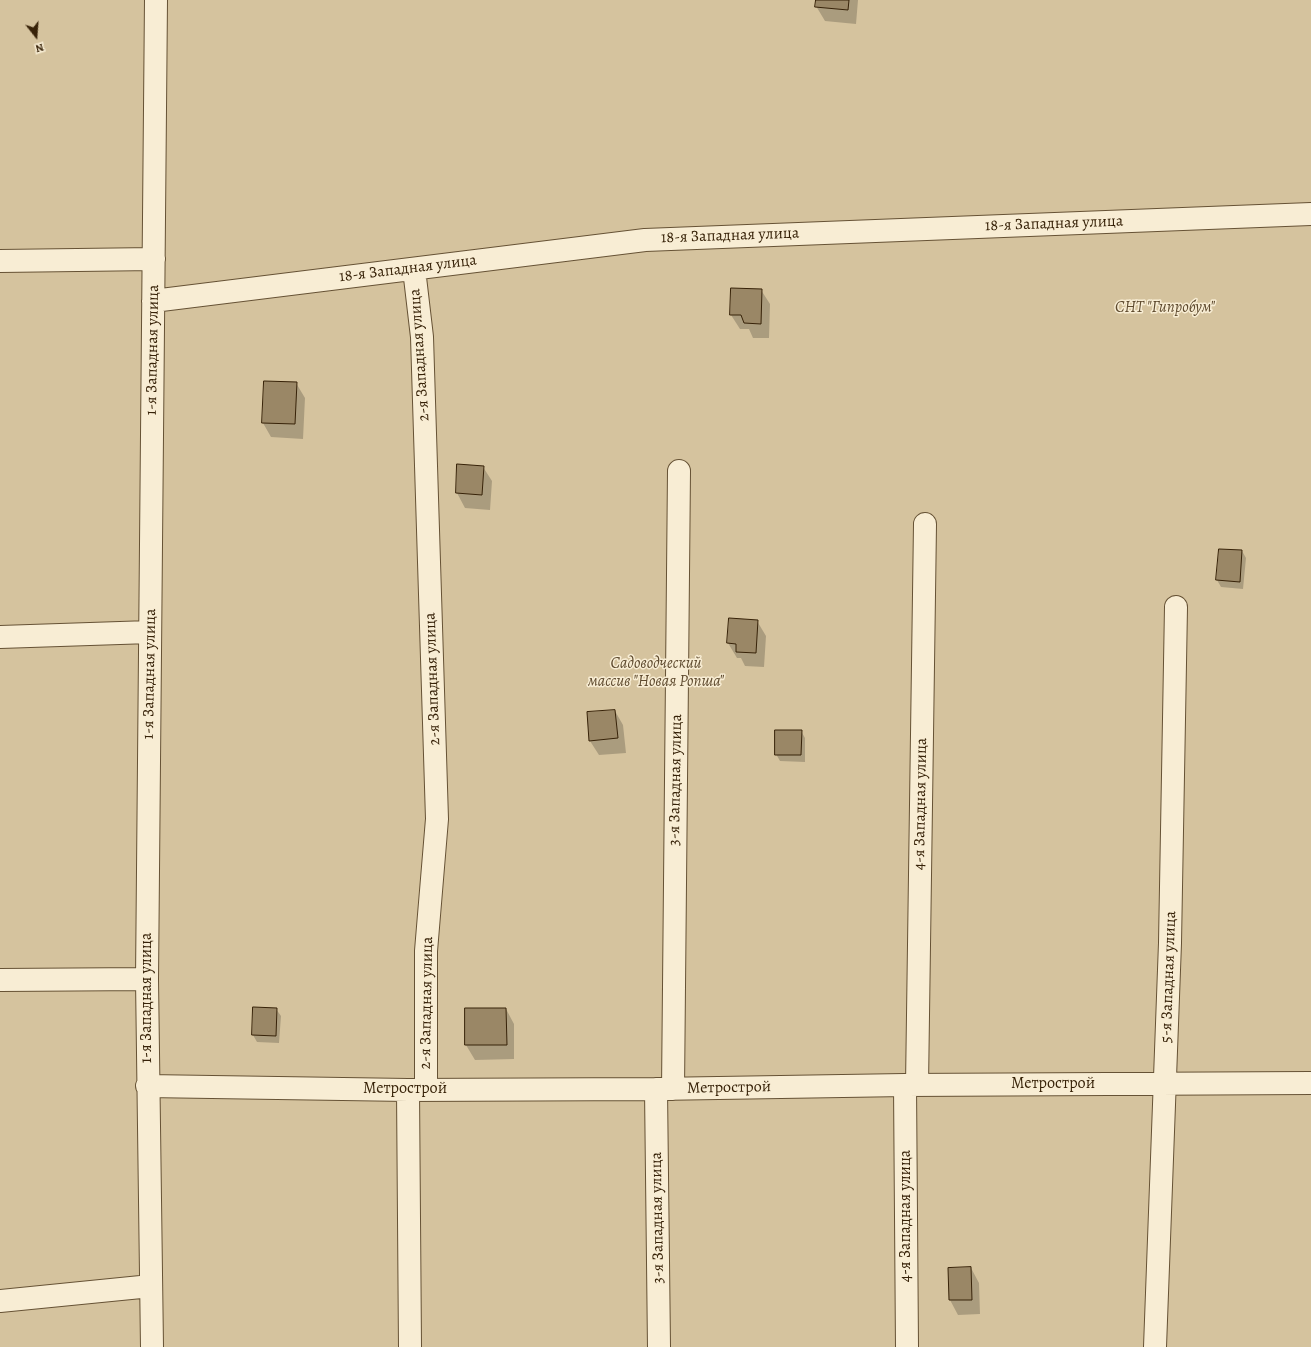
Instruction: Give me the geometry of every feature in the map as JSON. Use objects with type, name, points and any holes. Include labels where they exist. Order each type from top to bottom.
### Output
[{"type":"street","name":"1-я Западная улица","points":[[152,1347],[147,1086],[147,979],[156,0]]},
{"type":"street","name":"18-я Западная улица","points":[[153,301],[644,240],[1311,214]]},
{"type":"street","points":[[0,261],[154,259]]},
{"type":"street","name":"2-я Западная улица","points":[[410,1347],[417,1090],[426,951],[437,820],[422,337],[414,269]]},
{"type":"street","name":"3-я Западная улица","points":[[659,1347],[679,470]]},
{"type":"street","name":"4-я Западная улица","points":[[907,1347],[911,1085],[924,524]]},
{"type":"street","name":"5-я Западная улица","points":[[1155,1347],[1170,943],[1176,607]]},
{"type":"street","points":[[0,637],[150,632]]},
{"type":"street","points":[[0,980],[147,979]]},
{"type":"street","name":"Метрострой","points":[[147,1086],[417,1090],[1311,1083]]},
{"type":"street","points":[[0,1301],[151,1286]]},
{"type":"green space","name":"Садоводческий массив \"Новая Ропша\"","points":[[0,0],[1311,0],[1311,1347],[0,1347]]},
{"type":"building","points":[[816,0],[849,0],[848,10],[815,7]]},
{"type":"building","points":[[731,288],[762,289],[761,324],[744,323],[741,315],[730,315]]},
{"type":"building","points":[[264,381],[297,382],[295,424],[262,423]]},
{"type":"building","points":[[457,464],[484,466],[482,495],[456,493]]},
{"type":"building","points":[[1219,549],[1242,550],[1240,582],[1216,580]]},
{"type":"building","points":[[729,618],[758,620],[756,653],[736,652],[736,644],[727,643]]},
{"type":"building","points":[[615,710],[618,738],[589,741],[587,712]]},
{"type":"building","points":[[775,730],[802,730],[801,755],[775,755]]},
{"type":"building","points":[[253,1007],[277,1008],[276,1036],[252,1035]]},
{"type":"building","points":[[465,1008],[506,1008],[507,1045],[465,1045]]},
{"type":"building","points":[[971,1267],[972,1300],[949,1300],[948,1268]]},
{"type":"park label","name":"СНТ \"Гипробум\"","points":[[1165,308]]}]
